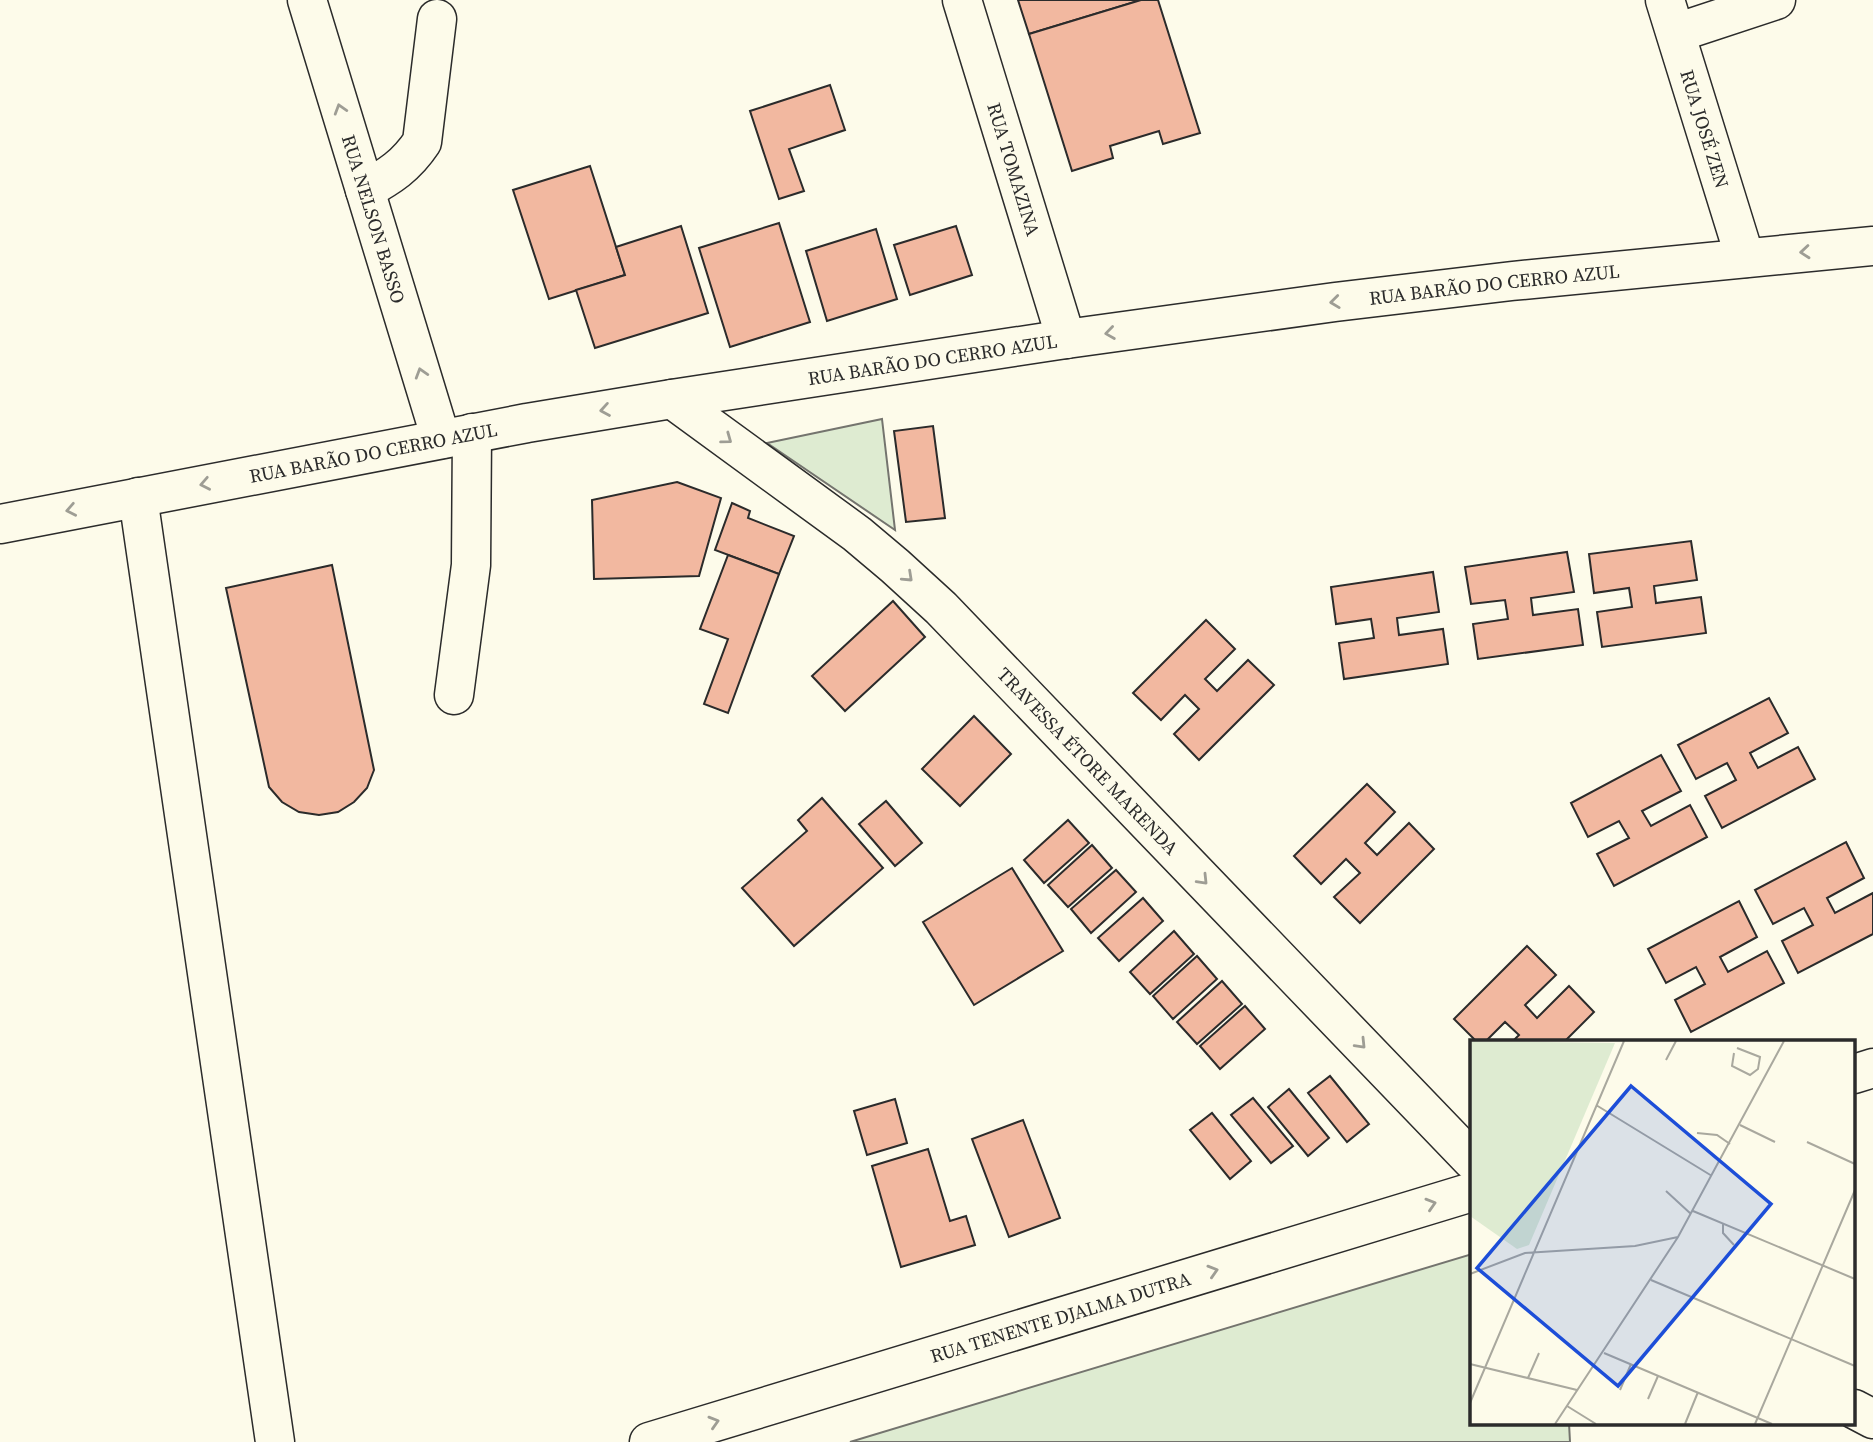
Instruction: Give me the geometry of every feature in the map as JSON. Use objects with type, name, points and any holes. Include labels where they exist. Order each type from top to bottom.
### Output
[{"type":"street","name":"RUA NELSON BASSO","points":[[307,0],[365,190],[456,436],[471,565],[454,695]]},
{"type":"street","name":"RUA TOMAZINA","points":[[962,0],[1066,340]]},
{"type":"street","points":[[1670,17],[1776,0]]},
{"type":"street","name":"RUA JOSÉ ZEN","points":[[1670,17],[1745,258]]},
{"type":"street","points":[[365,190],[398,171],[422,142],[437,19]]},
{"type":"street","name":"RUA BARÃO DO CERRO AZUL","points":[[0,524],[456,436],[672,398],[1349,300],[1512,281],[1873,246]]},
{"type":"street","name":"TRAVESSA ÉTORE MARENDA","points":[[672,398],[857,534],[941,608],[1470,1158]]},
{"type":"street","points":[[138,497],[275,1442]]},
{"type":"street","points":[[1856,1073],[1873,1068]]},
{"type":"street","name":"RUA TENENTE DJALMA DUTRA","points":[[649,1442],[1470,1193]]},
{"type":"street","points":[[1856,1410],[1873,1419]]},
{"type":"green space","points":[[882,419],[895,530],[767,443]]},
{"type":"green space","points":[[1470,1255],[1470,1424],[1569,1424],[1570,1442],[850,1442]]},
{"type":"building","points":[[1018,0],[1141,0],[1029,34]]},
{"type":"building","points":[[1141,0],[1158,0],[1200,133],[1163,144],[1159,131],[1110,146],[1113,158],[1072,171],[1029,34]]},
{"type":"building","points":[[830,85],[845,130],[789,149],[804,191],[779,199],[750,111]]},
{"type":"building","points":[[590,166],[625,275],[549,299],[513,190]]},
{"type":"building","points":[[779,223],[810,322],[730,347],[699,248]]},
{"type":"building","points":[[681,226],[708,313],[595,348],[576,290],[625,275],[616,247]]},
{"type":"building","points":[[956,226],[972,275],[910,295],[894,245]]},
{"type":"building","points":[[876,229],[897,299],[827,321],[806,251]]},
{"type":"building","points":[[933,426],[945,518],[906,522],[894,431]]},
{"type":"building","points":[[677,482],[721,498],[699,576],[594,579],[592,500]]},
{"type":"building","points":[[732,503],[750,511],[748,518],[794,536],[779,574],[715,550]]},
{"type":"building","points":[[1691,541],[1697,580],[1654,586],[1656,603],[1701,597],[1706,633],[1602,647],[1597,612],[1632,607],[1629,588],[1594,593],[1589,554]]},
{"type":"building","points":[[1567,552],[1574,592],[1531,598],[1533,615],[1578,609],[1583,645],[1478,659],[1473,624],[1508,619],[1505,600],[1471,604],[1465,567]]},
{"type":"building","points":[[728,555],[779,574],[728,713],[704,704],[728,639],[700,629]]},
{"type":"building","points":[[332,565],[374,770],[367,788],[354,802],[338,812],[319,815],[299,812],[282,802],[269,787],[226,588]]},
{"type":"building","points":[[1433,572],[1439,612],[1397,618],[1399,635],[1443,629],[1448,664],[1344,679],[1339,643],[1374,638],[1371,619],[1336,624],[1331,587]]},
{"type":"building","points":[[893,601],[925,637],[845,711],[812,676]]},
{"type":"building","points":[[1206,620],[1235,649],[1205,679],[1217,691],[1248,660],[1274,685],[1199,760],[1174,734],[1199,709],[1185,695],[1161,720],[1133,693]]},
{"type":"building","points":[[1769,698],[1788,733],[1750,753],[1758,768],[1798,747],[1815,779],[1722,828],[1705,796],[1736,780],[1727,763],[1696,779],[1678,745]]},
{"type":"building","points":[[974,716],[1011,754],[960,806],[922,769]]},
{"type":"building","points":[[1661,755],[1681,791],[1642,811],[1651,826],[1690,805],[1707,837],[1614,886],[1597,854],[1629,838],[1619,821],[1588,837],[1571,803]]},
{"type":"building","points":[[1367,784],[1395,812],[1365,843],[1377,855],[1409,823],[1434,849],[1360,923],[1334,897],[1360,873],[1346,859],[1321,884],[1294,856]]},
{"type":"building","points":[[822,798],[883,868],[794,946],[742,888],[807,831],[798,820]]},
{"type":"building","points":[[886,801],[922,843],[895,866],[859,824]]},
{"type":"building","points":[[1068,820],[1089,843],[1044,883],[1024,860]]},
{"type":"building","points":[[1846,842],[1864,878],[1827,898],[1835,913],[1873,893],[1873,934],[1798,973],[1782,941],[1813,925],[1804,908],[1773,924],[1755,890]]},
{"type":"building","points":[[1092,845],[1112,868],[1068,907],[1048,885]]},
{"type":"building","points":[[1012,868],[1063,951],[974,1005],[923,922]]},
{"type":"building","points":[[1116,870],[1136,892],[1091,933],[1071,909]]},
{"type":"building","points":[[1143,898],[1163,921],[1119,961],[1098,938]]},
{"type":"building","points":[[1739,901],[1757,937],[1720,957],[1728,972],[1767,951],[1784,983],[1691,1032],[1675,1000],[1705,984],[1696,967],[1666,983],[1648,949]]},
{"type":"building","points":[[1174,931],[1194,954],[1150,994],[1130,972]]},
{"type":"building","points":[[1527,946],[1556,975],[1525,1005],[1537,1018],[1569,986],[1594,1012],[1566,1040],[1514,1040],[1519,1035],[1505,1022],[1487,1040],[1475,1040],[1454,1019]]},
{"type":"building","points":[[1197,956],[1217,979],[1173,1019],[1153,996]]},
{"type":"building","points":[[1222,981],[1242,1004],[1197,1044],[1177,1022]]},
{"type":"building","points":[[1245,1006],[1265,1029],[1220,1069],[1200,1046]]},
{"type":"building","points":[[1330,1076],[1369,1124],[1347,1142],[1308,1093]]},
{"type":"building","points":[[1289,1089],[1329,1138],[1308,1156],[1268,1107]]},
{"type":"building","points":[[1253,1098],[1293,1146],[1271,1163],[1231,1115]]},
{"type":"building","points":[[895,1099],[907,1143],[867,1155],[854,1111]]},
{"type":"building","points":[[1212,1113],[1251,1161],[1230,1179],[1190,1130]]},
{"type":"building","points":[[1023,1120],[1060,1218],[1009,1237],[972,1139]]},
{"type":"building","points":[[928,1149],[950,1221],[966,1216],[975,1245],[901,1267],[872,1166]]}]
